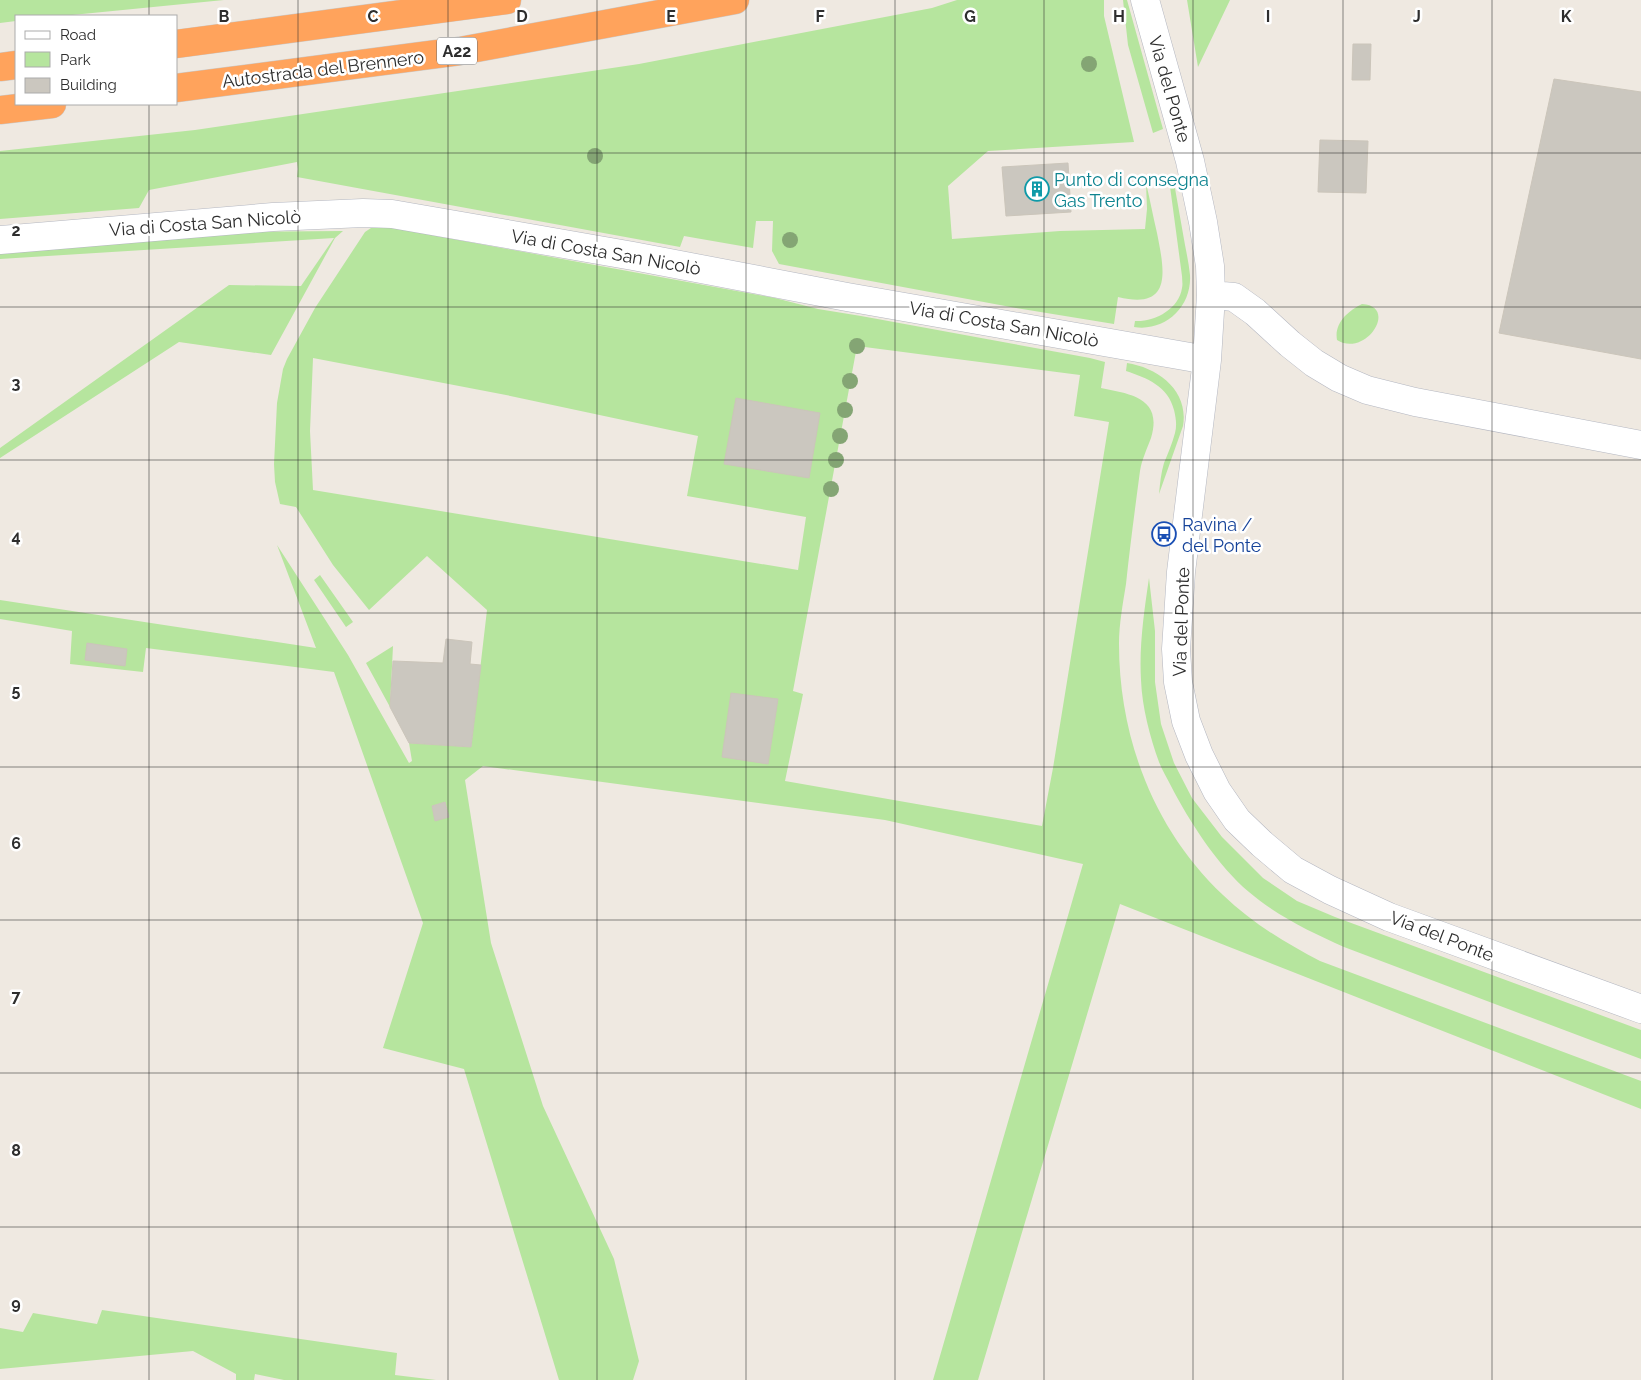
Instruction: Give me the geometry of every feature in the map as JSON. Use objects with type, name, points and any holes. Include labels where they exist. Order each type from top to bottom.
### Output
[{"type":"highway","points":[[178,44],[507,0]]},
{"type":"highway","name":"Autostrada del Brennero","points":[[178,88],[460,51],[735,0]]},
{"type":"highway","points":[[0,67],[15,65]]},
{"type":"highway","points":[[0,110],[43,105]]},
{"type":"street","name":"Via del Ponte","points":[[1145,0],[1190,160],[1210,266],[1211,295],[1207,360],[1181,572],[1176,649],[1178,682],[1186,721],[1217,791],[1238,820],[1262,844],[1293,870],[1330,890],[1389,917],[1641,1009]]},
{"type":"street","name":"Via di Costa San Nicolò","points":[[0,240],[273,217],[363,212],[392,214],[1207,360]]},
{"type":"street","points":[[1211,295],[1234,297],[1255,312],[1314,363],[1340,378],[1367,390],[1415,402],[1641,445]]},
{"type":"green space","points":[[0,0],[224,0],[72,15],[15,15],[15,21],[0,23]]},
{"type":"green space","points":[[957,0],[1104,0],[1104,16],[1134,142],[988,151],[948,186],[952,239],[1060,231],[1145,229],[1147,209],[1146,183],[1162,260],[1163,273],[1161,284],[1157,292],[1149,298],[1136,300],[1118,297],[1114,324],[1016,308],[779,264],[772,251],[773,221],[756,221],[753,248],[684,236],[680,247],[297,177],[297,162],[149,190],[139,208],[0,219],[0,151],[195,130],[639,64],[932,8]]},
{"type":"green space","points":[[1123,0],[1127,0],[1163,129],[1153,133],[1128,45]]},
{"type":"green space","points":[[1187,0],[1230,0],[1198,67]]},
{"type":"green space","points":[[1173,177],[1189,268],[1189,287],[1181,307],[1166,321],[1145,328],[1134,327],[1135,321],[1158,317],[1165,313],[1176,302],[1182,288],[1169,179]]},
{"type":"green space","points":[[371,228],[393,228],[775,298],[818,309],[1105,362],[1101,388],[1142,400],[1152,414],[1154,425],[1140,471],[1120,621],[1121,679],[1126,714],[1134,748],[1145,780],[1160,812],[1178,842],[1199,869],[1234,905],[1257,923],[1294,947],[1320,961],[1641,1081],[1641,1109],[1120,904],[978,1380],[933,1380],[1083,864],[885,820],[483,766],[465,780],[491,943],[543,1106],[614,1259],[639,1361],[633,1380],[559,1380],[464,1069],[383,1048],[423,923],[334,672],[146,648],[143,672],[70,664],[72,631],[0,619],[0,600],[316,648],[277,545],[348,655],[409,763],[412,761],[409,743],[471,747],[487,610],[427,556],[369,610],[333,565],[296,507],[280,504],[275,482],[277,403],[283,369],[315,308],[365,232]],"holes":[[[857,346],[1080,375],[1074,416],[1109,422],[1042,826],[785,781],[803,694],[793,691]],[[313,358],[506,395],[698,436],[687,496],[806,517],[798,570],[313,490],[310,431]],[[445,802],[449,817],[435,820],[432,806]]]},
{"type":"green space","points":[[343,231],[335,238],[271,355],[179,342],[0,458],[0,448],[229,285],[301,286],[334,238],[0,259],[0,246],[231,232]]},
{"type":"green space","points":[[1362,304],[1373,307],[1378,313],[1378,321],[1374,330],[1358,342],[1348,344],[1337,340],[1338,328],[1343,318]]},
{"type":"green space","points":[[1127,363],[1150,370],[1169,383],[1181,402],[1184,413],[1183,426],[1159,494],[1163,467],[1176,430],[1174,410],[1167,395],[1156,384],[1126,371]]},
{"type":"green space","points":[[320,575],[353,622],[346,627],[314,580]]},
{"type":"green space","points":[[1149,578],[1155,631],[1155,682],[1161,724],[1174,763],[1192,798],[1222,837],[1263,878],[1297,901],[1335,917],[1641,1030],[1641,1059],[1344,947],[1283,916],[1260,901],[1237,881],[1215,856],[1178,800],[1159,762],[1147,722],[1142,690],[1141,654],[1142,629]]},
{"type":"green space","points":[[393,646],[390,707],[366,663]]},
{"type":"green space","points":[[102,1310],[397,1353],[395,1375],[436,1380],[284,1380],[255,1374],[254,1380],[236,1380],[236,1374],[193,1351],[0,1369],[0,1328],[23,1332],[33,1313],[97,1324]]},
{"type":"building","points":[[1353,44],[1371,44],[1370,80],[1352,80]]},
{"type":"building","points":[[1554,79],[1641,92],[1641,359],[1499,333]]},
{"type":"building","points":[[1320,140],[1368,141],[1366,193],[1318,192]]},
{"type":"building","name":"Punto di consegna Gas Trento","points":[[1068,163],[1071,212],[1006,216],[1002,167]]},
{"type":"building","points":[[736,398],[820,413],[809,478],[724,464]]},
{"type":"building","points":[[446,639],[472,642],[470,664],[481,665],[471,747],[409,743],[390,707],[393,661],[443,663]]},
{"type":"building","points":[[87,643],[127,649],[125,666],[85,660]]},
{"type":"building","points":[[731,693],[778,699],[768,764],[722,757]]},
{"type":"building","points":[[445,802],[449,817],[435,821],[432,806]]},
{"type":"place","name":"Punto di consegna Gas Trento","points":[[1037,189]]},
{"type":"place","name":"Ravina / del Ponte","points":[[1164,534]]}]
